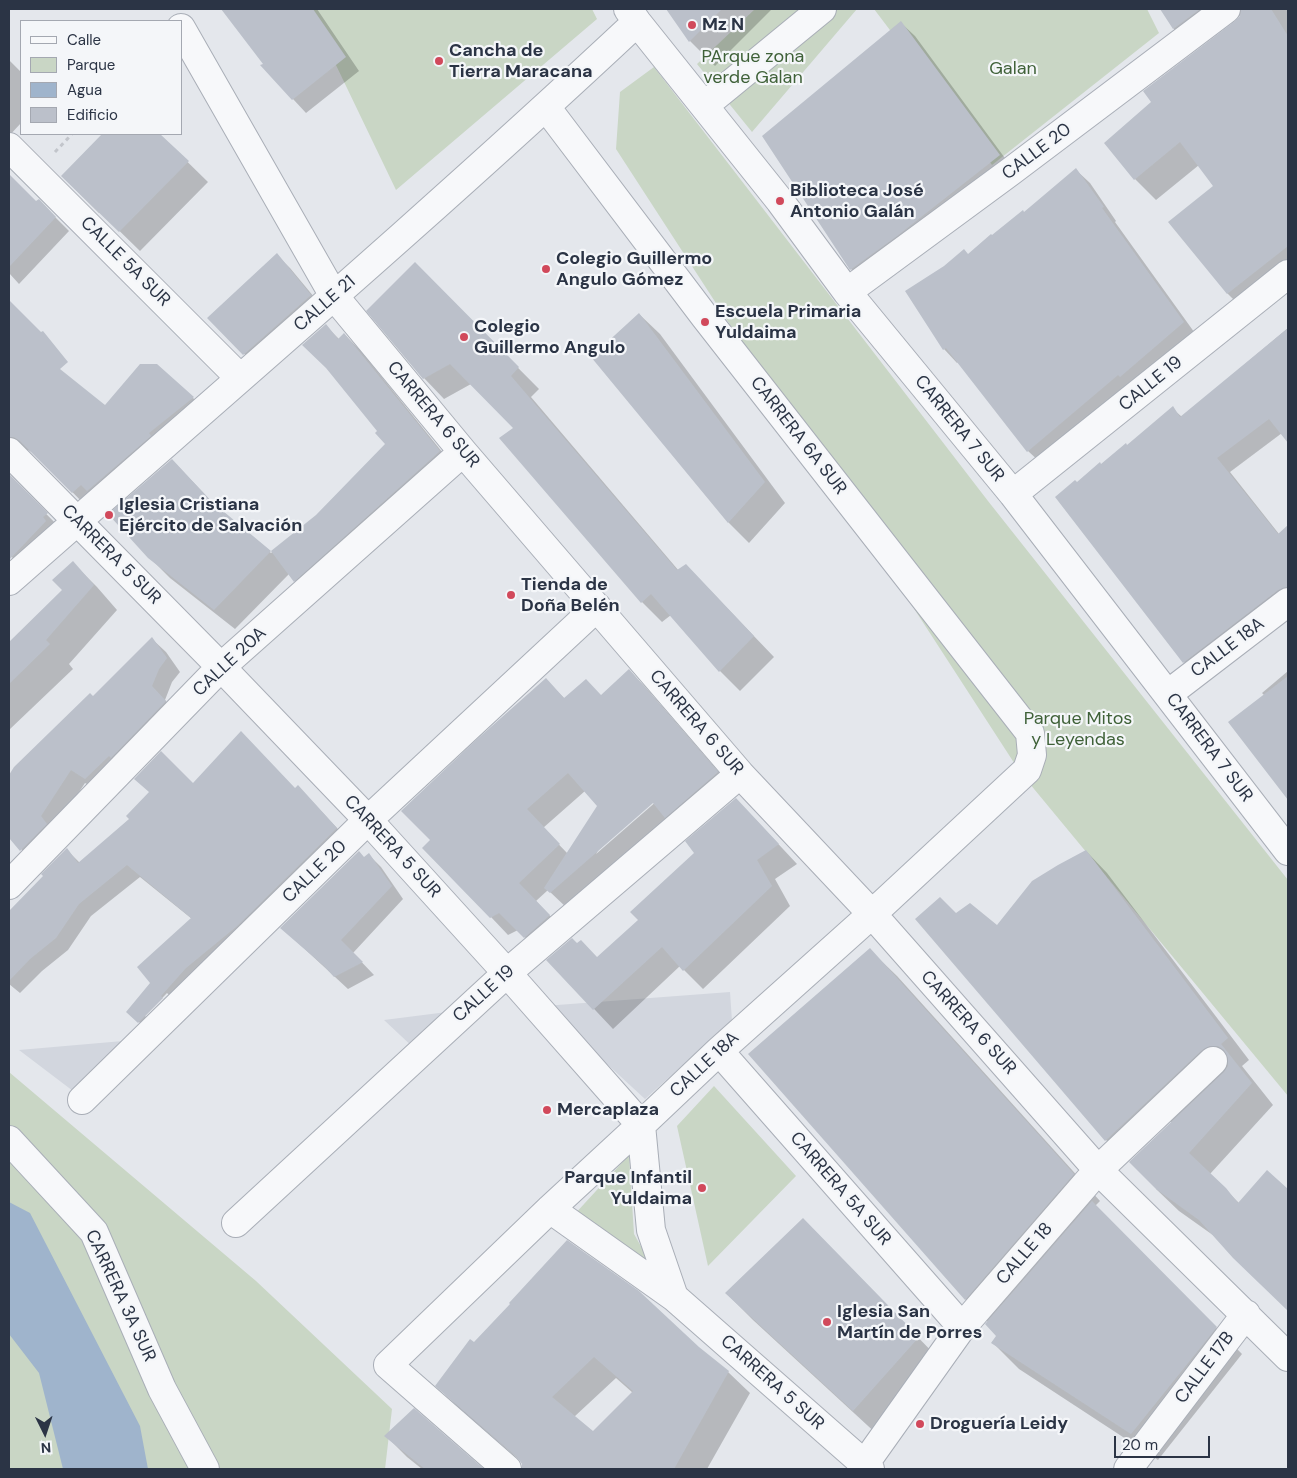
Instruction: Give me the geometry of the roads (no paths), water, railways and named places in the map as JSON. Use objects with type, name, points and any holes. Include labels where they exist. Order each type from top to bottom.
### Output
[{"type":"street","points":[[170,9],[176,20]]},
{"type":"street","points":[[705,105],[822,9]]},
{"type":"street","name":"CALLE 20","points":[[847,292],[1226,9]]},
{"type":"street","name":"CARRERA 7 SUR","points":[[632,15],[780,201],[847,292],[1013,494],[1288,851]]},
{"type":"street","name":"CALLE 21","points":[[9,581],[546,107],[632,15]]},
{"type":"street","name":"CARRERA 6 SUR","points":[[182,30],[334,296],[464,452],[740,774],[872,914],[1098,1170],[1288,1356]]},
{"type":"street","name":"CARRERA 6A SUR","points":[[546,107],[705,316],[1030,733],[1032,755],[1027,770]]},
{"type":"street","name":"CALLE 5A SUR","points":[[9,147],[240,378]]},
{"type":"street","name":"CALLE 19","points":[[1013,494],[1288,274]]},
{"type":"street","name":"CARRERA 5 SUR","points":[[9,452],[222,668],[368,820],[507,973],[641,1125],[650,1230],[674,1297]]},
{"type":"street","name":"CALLE 20A","points":[[9,884],[222,668],[464,452]]},
{"type":"street","name":"CALLE 18A","points":[[1168,694],[1288,602]]},
{"type":"street","name":"CALLE 20","points":[[82,1100],[368,820],[597,608]]},
{"type":"street","name":"CALLE 18A","points":[[506,1469],[388,1365],[718,1051],[872,914],[1027,770]]},
{"type":"street","name":"CALLE 19","points":[[236,1223],[507,973],[740,774]]},
{"type":"street","name":"CARRERA 5A SUR","points":[[718,1051],[962,1328]]},
{"type":"street","name":"CALLE 18","points":[[865,1468],[962,1328],[1098,1170],[1214,1061]]},
{"type":"street","name":"CARRERA 3A SUR","points":[[9,1140],[94,1232],[162,1389],[205,1469]]},
{"type":"street","name":"CARRERA 5 SUR","points":[[550,1209],[674,1297],[865,1468]]},
{"type":"street","name":"CALLE 17B","points":[[1128,1469],[1246,1314]]},
{"type":"water","points":[[9,1202],[30,1213],[140,1426],[148,1469],[63,1469],[39,1373],[9,1334]]},
{"type":"place","name":"Mz N","points":[[692,25]]},
{"type":"place","name":"Cancha de Tierra Maracana","points":[[439,61]]},
{"type":"place","name":"Biblioteca José Antonio Galán","points":[[780,201]]},
{"type":"place","name":"Colegio Guillermo Angulo Gómez","points":[[546,269]]},
{"type":"place","name":"Escuela Primaria Yuldaima","points":[[705,322]]},
{"type":"place","name":"Colegio Guillermo Angulo","points":[[464,337]]},
{"type":"place","name":"Iglesia Cristiana Ejército de Salvación","points":[[109,515]]},
{"type":"place","name":"Tienda de Doña Belén","points":[[511,595]]},
{"type":"place","name":"Mercaplaza","points":[[547,1110]]},
{"type":"place","name":"Parque Infantil Yuldaima","points":[[702,1188]]},
{"type":"place","name":"Iglesia San Martín de Porres","points":[[827,1322]]},
{"type":"place","name":"Droguería Leidy","points":[[920,1424]]},
{"type":"park label","name":"PArque zona verde Galan","points":[[753,67]]},
{"type":"park label","name":"Galan","points":[[1013,69]]},
{"type":"park label","name":"Parque Mitos y Leyendas","points":[[1078,730]]}]
